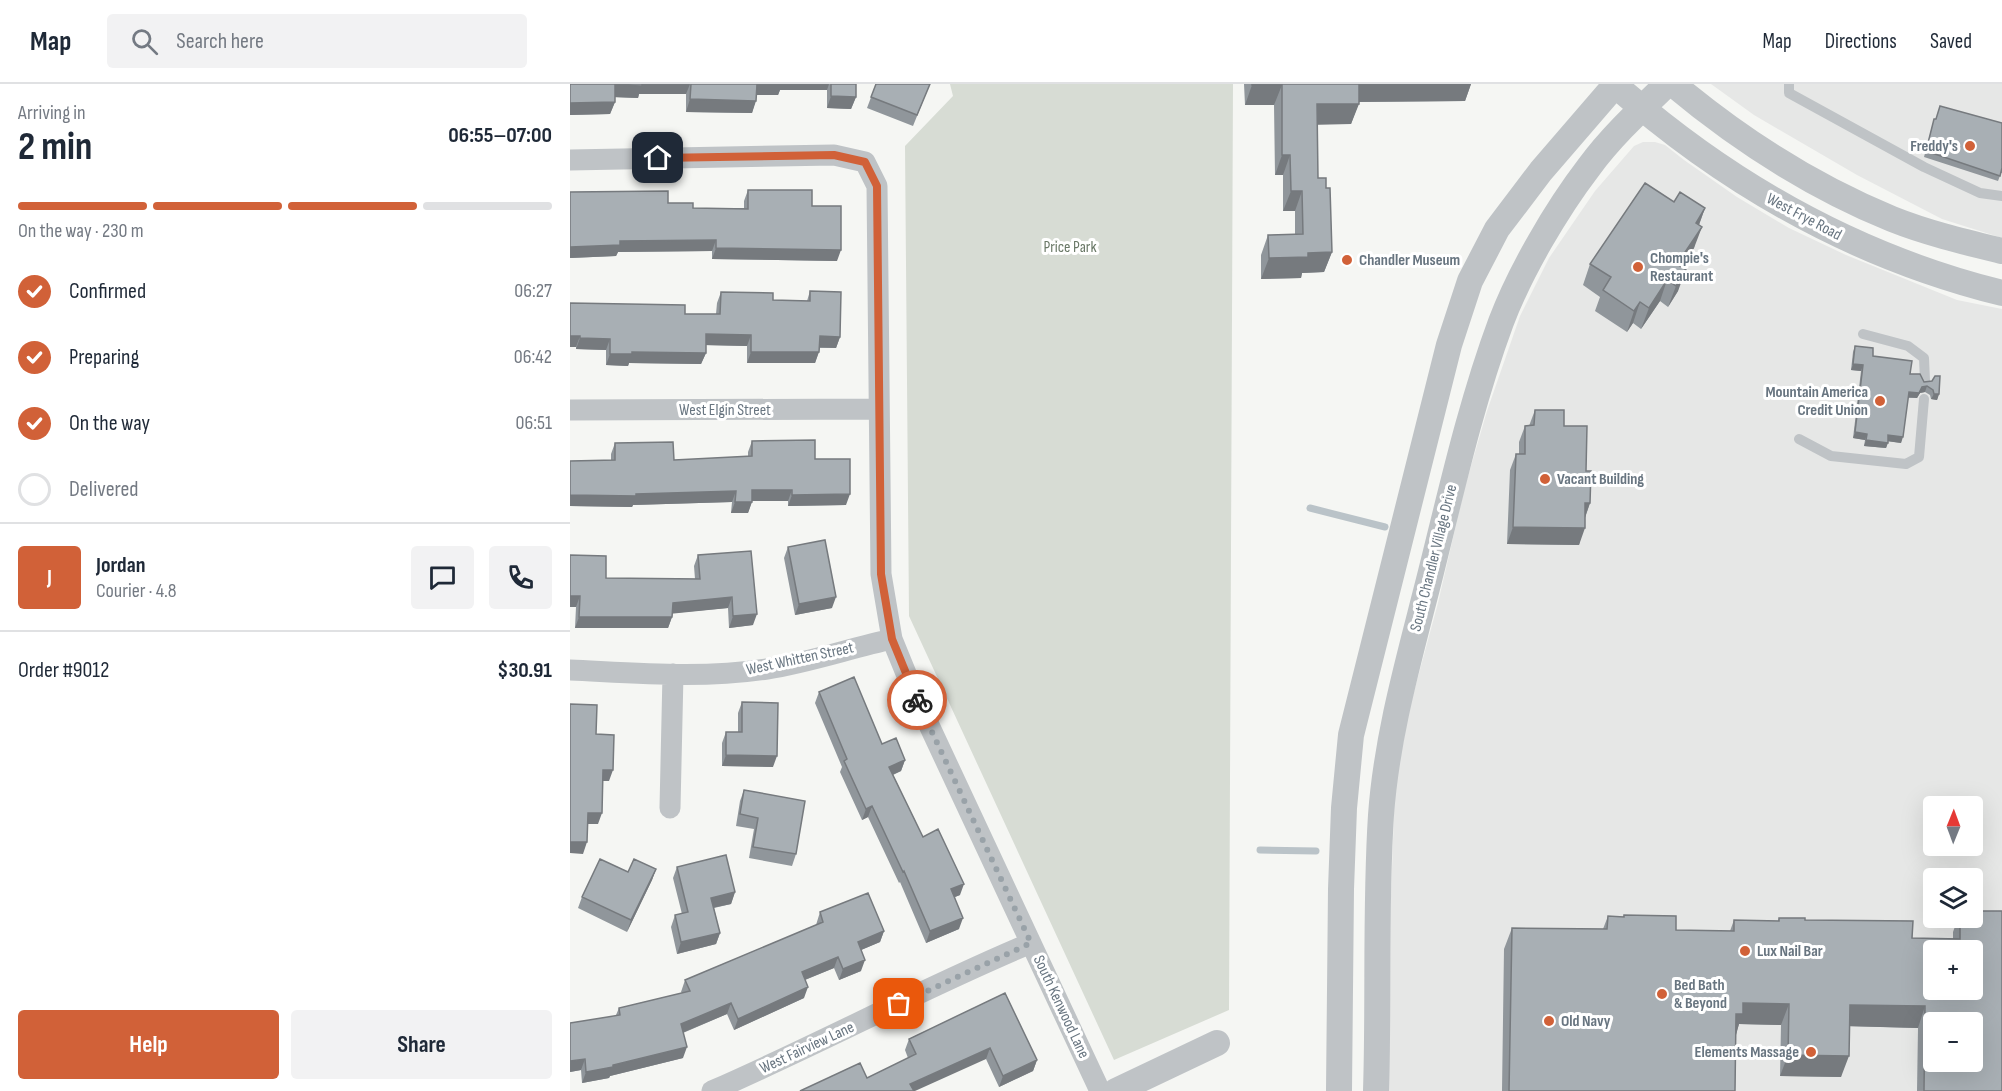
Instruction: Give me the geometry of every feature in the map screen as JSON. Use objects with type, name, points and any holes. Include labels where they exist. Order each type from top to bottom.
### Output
[{"type":"street","name":"South Chandler Village Drive","points":[[1339,1091],[1342,866],[1344,808],[1351,735],[1449,345],[1470,281],[1497,229],[1541,171],[1623,92],[1666,84]]},
{"type":"street","points":[[1673,84],[1746,141],[1842,197],[1894,219],[1949,238],[2002,251]]},
{"type":"street","name":"South Chandler Village Drive","points":[[1376,1091],[1381,812],[1391,739],[1408,662],[1476,396],[1502,320],[1514,292],[1556,214],[1589,166],[1623,92]]},
{"type":"street","name":"West Frye Road","points":[[1623,92],[1671,131],[1737,179],[1818,226],[1911,265],[2002,293]]},
{"type":"street","name":"South Kenwood Lane","points":[[570,159],[834,155],[865,162],[877,186],[881,574],[892,639],[914,693],[1100,1091]]},
{"type":"street","name":"West Elgin Street","points":[[570,411],[879,409]]},
{"type":"street","name":"West Whitten Street","points":[[570,670],[722,674],[768,669],[892,639]]},
{"type":"street","points":[[670,808],[672,674]]},
{"type":"street","name":"West Fairview Lane","points":[[712,1091],[782,1061],[938,985],[1031,943]]},
{"type":"street","points":[[1116,1091],[1217,1043]]},
{"type":"lane","points":[[1789,84],[1789,93],[1924,167],[1980,193],[2002,196]]},
{"type":"lane","points":[[1863,334],[1908,346],[1924,358],[1925,381]]},
{"type":"lane","points":[[1799,439],[1831,456],[1906,464],[1919,457],[1924,399]]},
{"type":"shaded area","points":[[1711,84],[2002,84],[2002,238],[1942,219],[1857,175],[1754,115]]},
{"type":"shaded area","points":[[1643,142],[1655,142],[1665,145],[1737,197],[1789,228],[1846,255],[1957,300],[2002,309],[2002,1091],[1388,1091],[1390,923],[1395,787],[1409,710],[1438,603],[1464,490],[1487,411],[1520,316],[1549,258],[1595,191],[1634,146]]},
{"type":"green space","name":"Price Park","points":[[950,84],[1233,84],[1229,1010],[1114,1060],[909,616],[905,146],[953,96]]},
{"type":"building","points":[[570,84],[642,84],[642,86],[615,85],[615,102],[570,103]]},
{"type":"building","points":[[691,84],[757,84],[756,101],[690,99]]},
{"type":"building","points":[[831,84],[856,84],[856,97],[831,96]]},
{"type":"building","points":[[876,84],[930,84],[917,115],[871,97]]},
{"type":"building","points":[[1252,84],[1359,84],[1359,104],[1317,104],[1318,178],[1326,178],[1326,188],[1330,188],[1332,252],[1308,253],[1308,257],[1269,258],[1268,235],[1303,234],[1302,191],[1291,191],[1290,155],[1282,155],[1282,85]]},
{"type":"building","points":[[1940,106],[2002,123],[2000,176],[1926,151],[1934,119],[1936,119]]},
{"type":"building","name":"Chompie's Restaurant","points":[[1645,183],[1674,202],[1680,192],[1705,208],[1696,223],[1702,227],[1677,264],[1686,270],[1676,286],[1667,280],[1649,308],[1640,302],[1634,311],[1603,290],[1611,277],[1590,264]]},
{"type":"building","points":[[748,190],[812,190],[812,206],[841,206],[841,250],[716,248],[716,240],[620,241],[620,245],[570,247],[570,192],[668,191],[668,203],[693,203],[693,208],[748,209]]},
{"type":"building","points":[[810,291],[841,292],[840,337],[820,336],[819,352],[751,352],[751,335],[706,334],[706,353],[610,354],[610,339],[570,336],[570,303],[685,305],[685,314],[720,314],[721,292],[773,293],[773,300],[810,301]]},
{"type":"building","points":[[1855,346],[1873,348],[1873,356],[1912,361],[1910,374],[1920,374],[1924,382],[1932,381],[1935,376],[1940,376],[1939,394],[1934,394],[1933,390],[1927,386],[1922,387],[1919,393],[1909,392],[1903,437],[1888,435],[1888,443],[1866,440],[1867,434],[1855,432],[1863,365],[1853,364]]},
{"type":"building","name":"Vacant Building","points":[[1535,410],[1564,410],[1564,426],[1587,426],[1586,471],[1591,471],[1590,503],[1585,503],[1585,528],[1513,527],[1516,454],[1525,454],[1525,426],[1534,425]]},
{"type":"building","points":[[815,440],[815,459],[850,459],[850,494],[792,495],[792,490],[752,490],[752,502],[735,502],[736,491],[636,494],[636,496],[570,495],[570,461],[615,460],[615,443],[673,442],[674,460],[752,456],[752,441]]},
{"type":"building","points":[[825,540],[836,597],[799,604],[788,547]]},
{"type":"building","points":[[751,551],[757,614],[733,616],[732,597],[673,603],[672,617],[579,617],[580,596],[570,596],[570,555],[606,556],[606,578],[700,579],[698,555]]},
{"type":"building","points":[[854,677],[882,744],[896,738],[905,760],[889,767],[923,837],[938,829],[964,884],[951,889],[963,918],[930,931],[872,806],[866,809],[844,761],[847,759],[819,692]]},
{"type":"building","points":[[742,702],[778,703],[777,756],[726,755],[726,732],[742,732]]},
{"type":"building","points":[[570,704],[597,705],[596,734],[614,735],[613,770],[603,770],[602,813],[588,813],[587,842],[570,842]]},
{"type":"building","points":[[744,790],[805,801],[796,854],[753,847],[758,818],[740,814]]},
{"type":"building","points":[[726,855],[735,892],[711,898],[720,933],[681,942],[675,915],[688,912],[677,867]]},
{"type":"building","points":[[600,859],[628,872],[634,859],[656,869],[631,920],[582,897]]},
{"type":"building","points":[[868,893],[884,931],[858,942],[865,960],[843,969],[838,957],[802,972],[808,987],[738,1019],[731,1003],[681,1024],[687,1047],[586,1072],[585,1059],[570,1061],[570,1023],[620,1015],[619,1008],[690,991],[685,980],[823,922],[820,912]]},
{"type":"building","points":[[1983,911],[2002,911],[2002,1091],[1924,1091],[1924,1072],[1983,1072],[1983,1012],[1925,1012],[1925,1006],[1850,1005],[1849,1056],[1788,1055],[1789,1004],[1743,1003],[1743,1014],[1736,1014],[1735,1091],[1509,1091],[1512,928],[1607,929],[1608,916],[1624,917],[1624,915],[1676,916],[1676,930],[1734,931],[1734,920],[1779,921],[1779,918],[1805,918],[1805,920],[1913,921],[1912,938],[1960,939],[1960,928],[1983,928]]},
{"type":"building","points":[[1005,993],[1037,1060],[1003,1076],[990,1048],[910,1084],[914,1091],[800,1091],[860,1063],[867,1078],[916,1054],[909,1039]]},
{"type":"waterway","points":[[1310,508],[1385,527]]},
{"type":"waterway","points":[[1260,850],[1316,851]]},
{"type":"way so far","points":[[899,1004],[1031,943],[917,700]]},
{"type":"place","name":"Freddy's","points":[[1970,146]]},
{"type":"place","name":"Chandler Museum","points":[[1347,260]]},
{"type":"place","name":"Chompie's Restaurant","points":[[1638,267]]},
{"type":"place","name":"Mountain America Credit Union","points":[[1880,401]]},
{"type":"place","name":"Vacant Building","points":[[1545,479]]},
{"type":"place","name":"Lux Nail Bar","points":[[1745,951]]},
{"type":"place","name":"Bed Bath & Beyond","points":[[1662,994]]},
{"type":"place","name":"Old Navy","points":[[1549,1021]]},
{"type":"place","name":"Elements Massage","points":[[1811,1052]]},
{"type":"route","points":[[658,158],[834,155],[865,162],[877,186],[881,574],[892,639],[917,700]]}]
